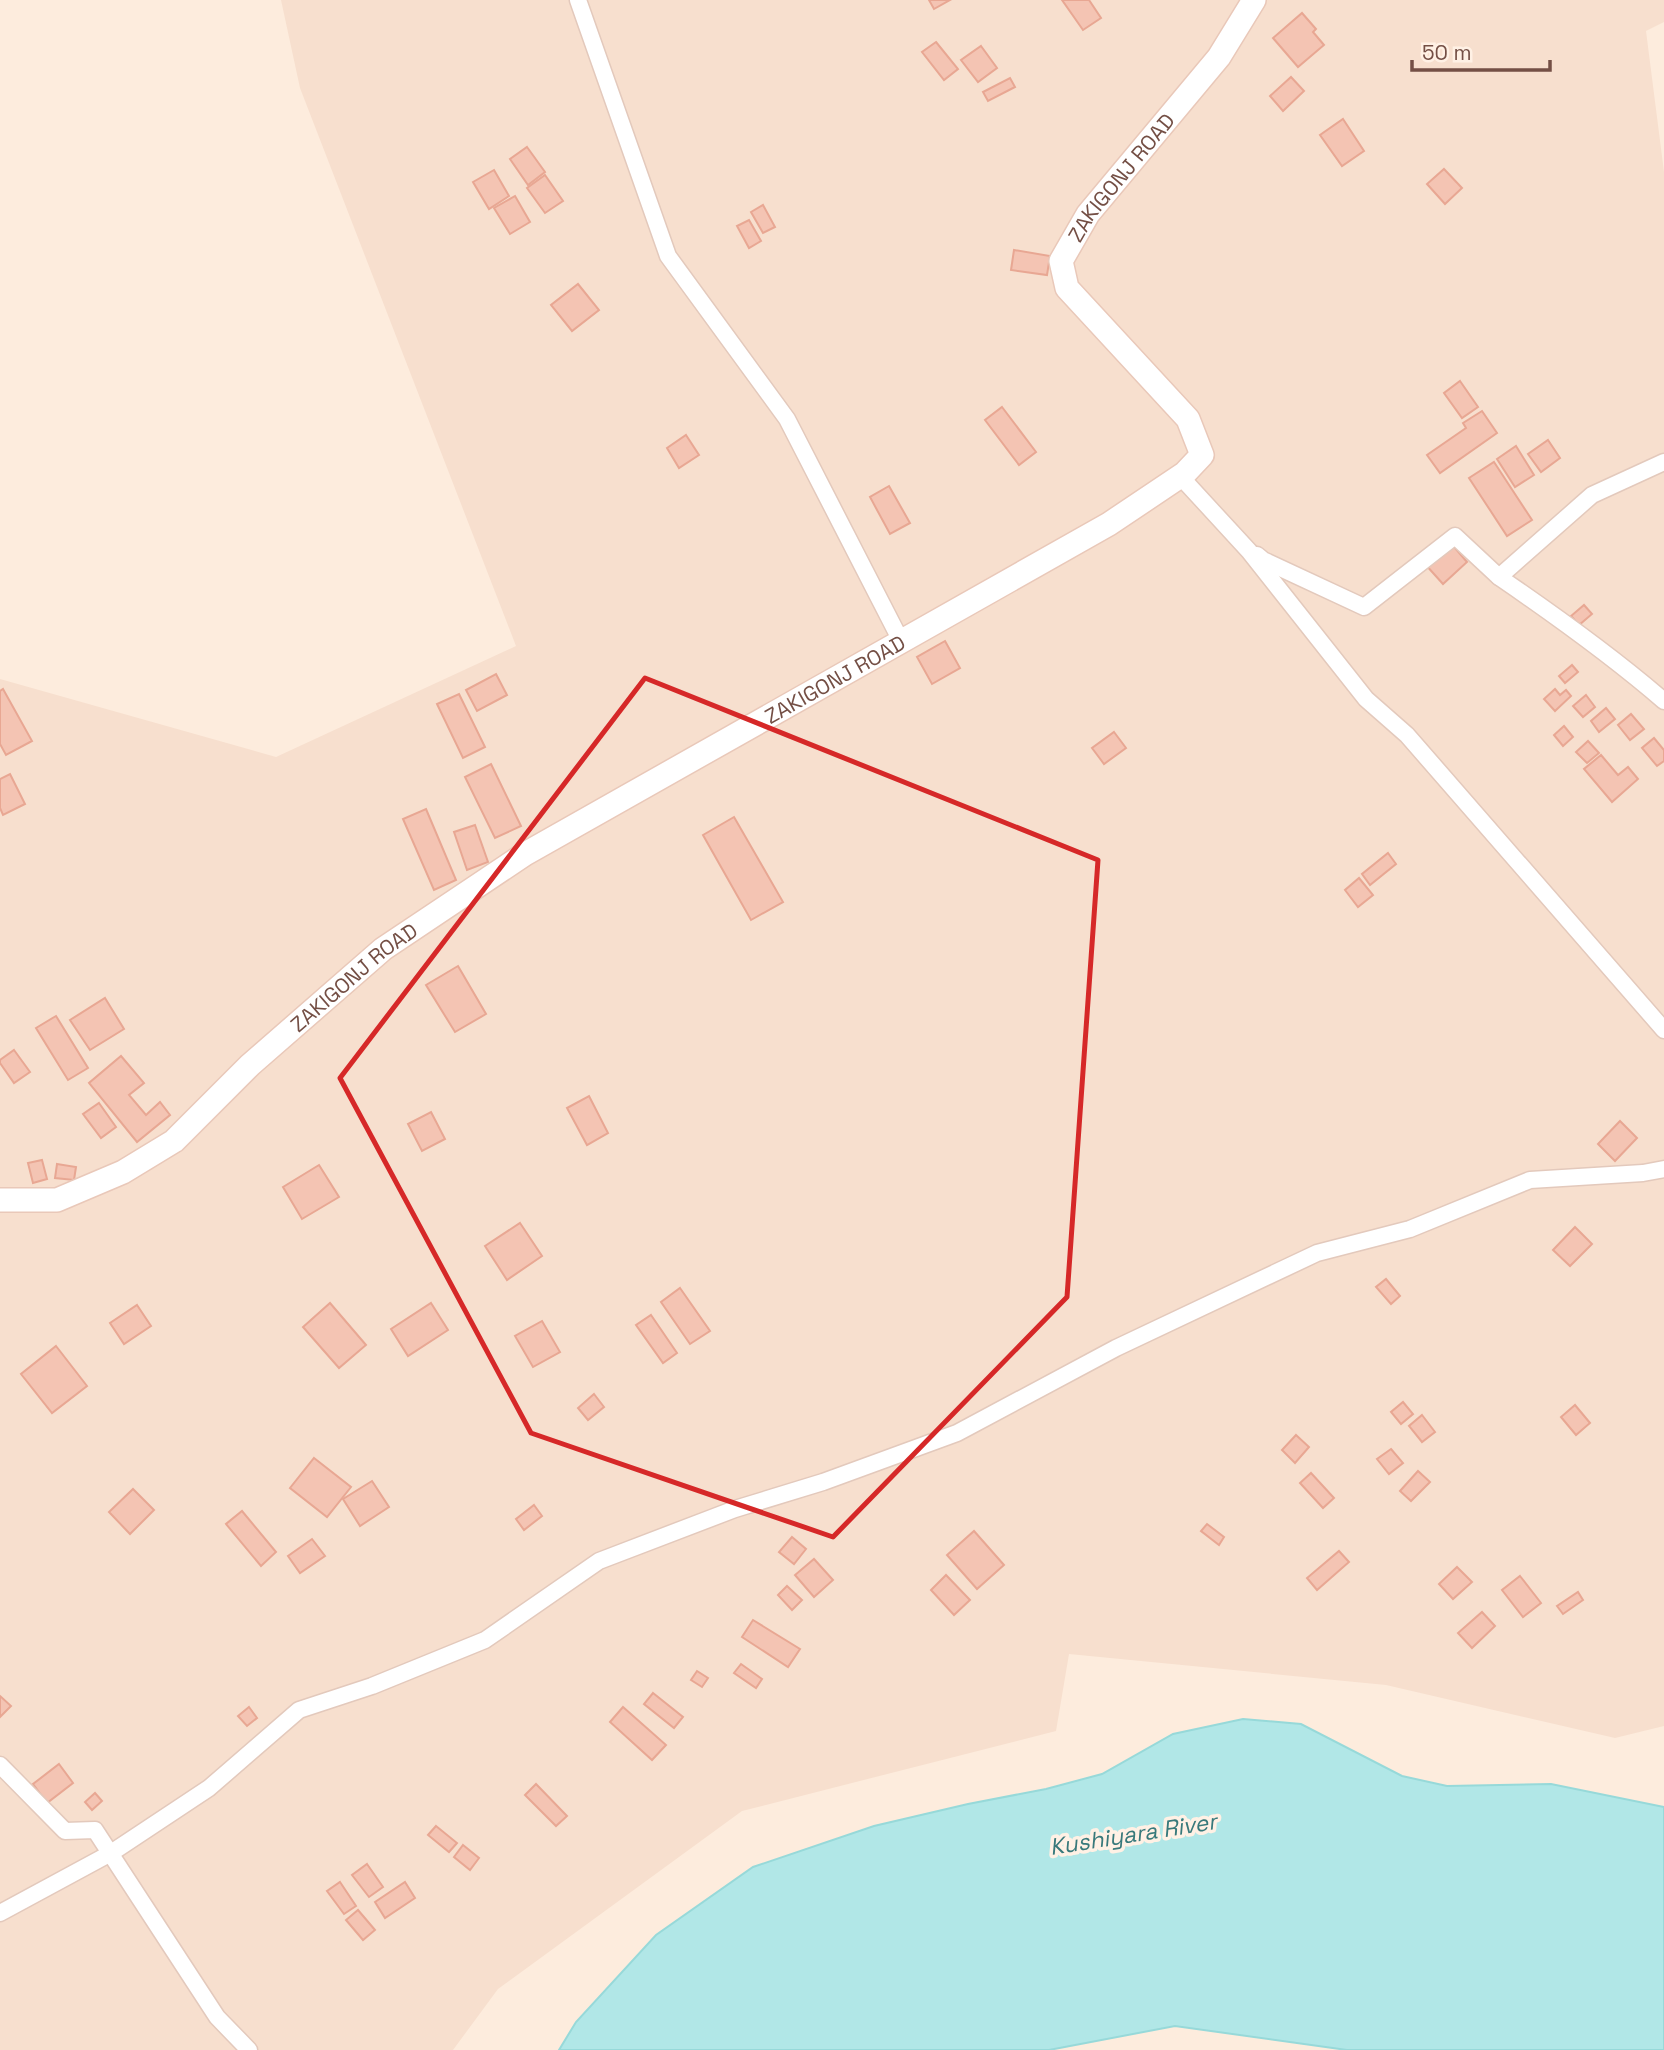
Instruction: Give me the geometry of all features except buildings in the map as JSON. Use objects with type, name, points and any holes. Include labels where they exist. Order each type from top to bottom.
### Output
[{"type":"main road","name":"ZAKIGONJ ROAD","points":[[0,1200],[57,1200],[123,1172],[174,1141],[250,1065],[383,949],[525,854],[1109,524],[1182,475],[1202,455],[1188,419],[1067,288],[1061,261],[1088,214],[1219,57],[1254,0]]},
{"type":"street","points":[[578,0],[668,256],[787,419],[901,641]]},
{"type":"street","points":[[1499,577],[1592,495],[1664,462]]},
{"type":"street","points":[[1182,475],[1263,560],[1364,607],[1455,536],[1499,577],[1634,675],[1664,701]]},
{"type":"street","points":[[1182,475],[1250,551],[1366,699],[1407,735],[1664,1030]]},
{"type":"street","points":[[0,1913],[111,1853],[209,1788],[299,1710],[372,1686],[485,1640],[599,1561],[735,1509],[823,1482],[957,1433],[1115,1348],[1317,1253],[1410,1229],[1530,1180],[1643,1172],[1664,1168]]},
{"type":"street","points":[[0,1765],[65,1831],[95,1830],[217,2017],[249,2050]]},
{"type":"highlighted area","points":[[645,678],[1098,860],[1067,1297],[833,1537],[531,1433],[340,1078]]},
{"type":"shaded area","points":[[281,0],[1664,0],[1664,22],[1646,31],[1664,172],[1664,1726],[1615,1738],[1386,1685],[1069,1654],[1056,1731],[742,1811],[498,1989],[453,2050],[0,2050],[0,679],[276,757],[516,646],[300,88]]},
{"type":"water","name":"Kushiyara River","points":[[1243,1719],[1301,1724],[1402,1776],[1447,1786],[1551,1784],[1664,1807],[1664,2050],[1347,2050],[1175,2026],[1049,2050],[559,2050],[576,2022],[656,1935],[753,1867],[874,1826],[1046,1789],[1102,1774],[1173,1734]]}]
